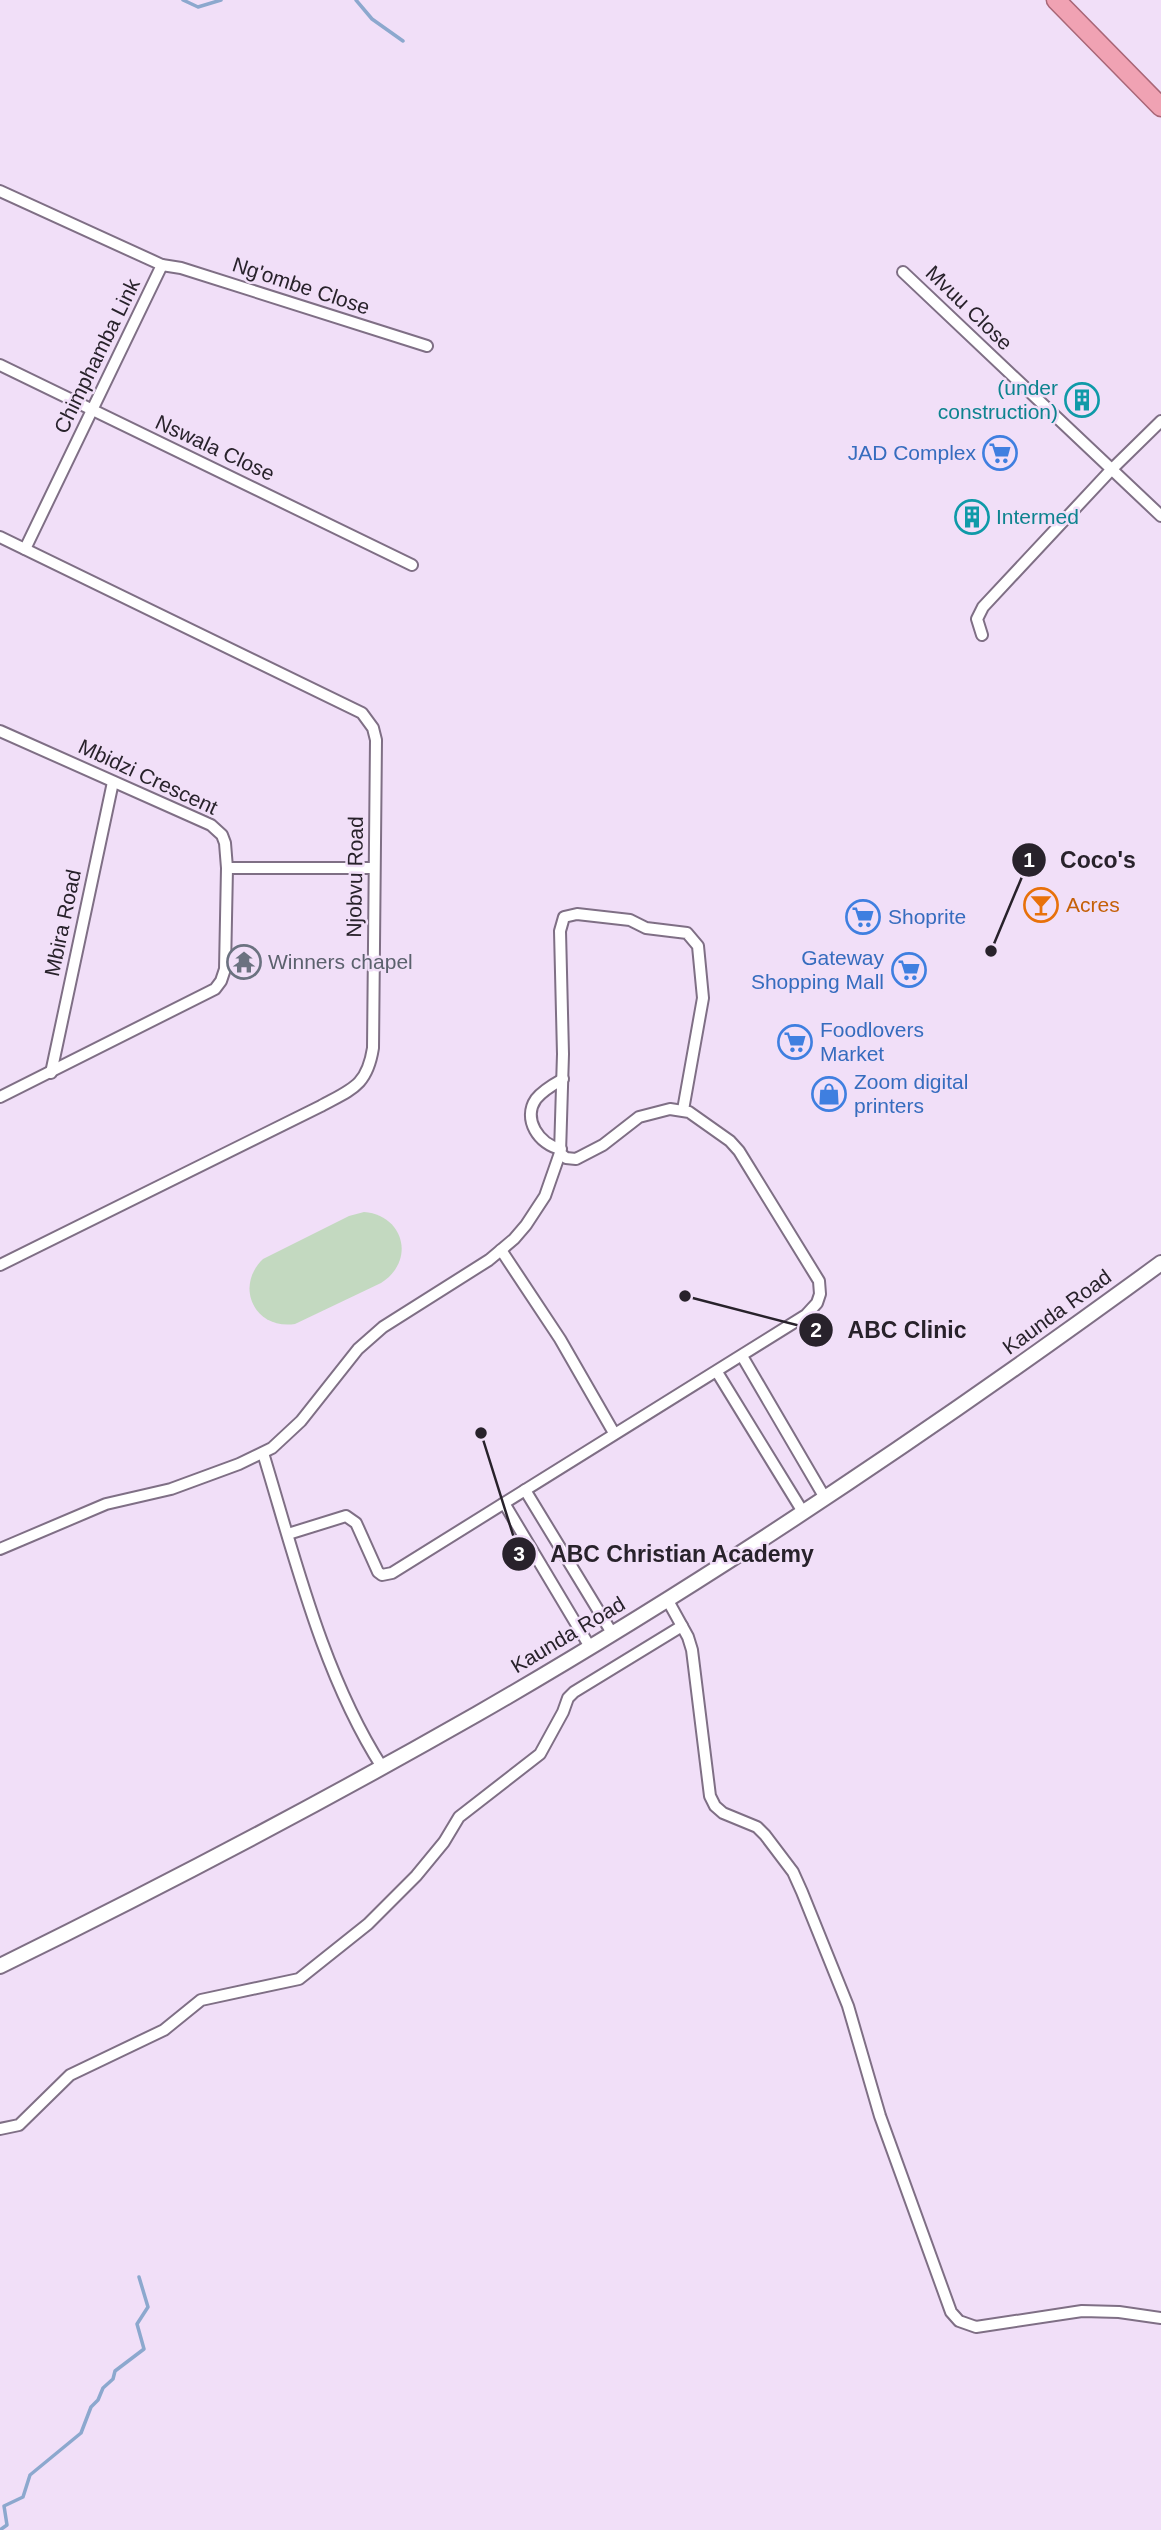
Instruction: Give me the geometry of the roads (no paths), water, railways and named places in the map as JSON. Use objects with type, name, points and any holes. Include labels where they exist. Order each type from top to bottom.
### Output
[{"type":"highway","points":[[1063,2],[1161,107]]},
{"type":"main road","name":"Kaunda Road","points":[[0,1966],[382,1768],[590,1647],[825,1498],[1002,1377],[1161,1263]]},
{"type":"street","name":"Chimphamba Link","points":[[0,191],[162,265],[25,549]]},
{"type":"street","name":"Ng'ombe Close","points":[[162,265],[181,268],[427,346]]},
{"type":"street","name":"Mvuu Close","points":[[903,272],[1161,516]]},
{"type":"street","name":"Nswala Close","points":[[0,365],[412,565]]},
{"type":"street","points":[[982,635],[977,619],[983,607],[1111,470],[1161,421]]},
{"type":"street","name":"Njobvu Road","points":[[0,537],[362,713],[373,727],[376,740],[373,1048],[365,1078],[321,1106],[0,1265]]},
{"type":"street","name":"Mbidzi Crescent","points":[[0,731],[211,825],[222,835],[227,867],[225,969],[215,989],[0,1097]]},
{"type":"street","name":"Mbira Road","points":[[51,1073],[113,782]]},
{"type":"street","points":[[227,867],[374,868]]},
{"type":"street","points":[[0,1549],[106,1504],[171,1489],[263,1453],[278,1444],[301,1421],[358,1349],[383,1326],[501,1250],[526,1225],[552,1180],[560,1151],[563,1079],[560,931],[564,917],[577,914],[629,920],[646,928],[680,931],[691,936],[698,946],[703,998],[682,1110]]},
{"type":"street","points":[[288,1535],[346,1516],[356,1523],[374,1567],[383,1575],[388,1575],[614,1433],[718,1372],[806,1315],[817,1303],[820,1287],[739,1151],[730,1141],[682,1110],[670,1109],[639,1117],[603,1145],[576,1159],[566,1158],[542,1139],[532,1123],[531,1114],[536,1099],[563,1079]]},
{"type":"street","points":[[501,1250],[560,1339],[614,1433]]},
{"type":"street","points":[[742,1356],[825,1498]]},
{"type":"street","points":[[718,1372],[803,1512]]},
{"type":"street","points":[[263,1453],[328,1658],[353,1718],[382,1768]]},
{"type":"street","points":[[525,1490],[612,1633]]},
{"type":"street","points":[[504,1503],[590,1647]]},
{"type":"street","points":[[667,1599],[692,1650],[710,1796],[715,1806],[723,1813],[757,1827],[798,1882],[848,2007],[880,2116],[951,2312],[959,2320],[976,2327],[1082,2311],[1119,2312],[1161,2318]]},
{"type":"street","points":[[0,2129],[19,2125],[70,2075],[164,2031],[201,2000],[299,1979],[368,1924],[409,1883],[444,1842],[458,1817],[540,1755],[568,1698],[682,1626]]},
{"type":"waterway","points":[[183,0],[198,7],[221,0]]},
{"type":"waterway","points":[[356,0],[372,19],[403,41]]},
{"type":"waterway","points":[[0,2530],[7,2525],[4,2506],[23,2497],[30,2475],[81,2433],[91,2407],[98,2400],[103,2388],[113,2379],[115,2371],[144,2349],[137,2324],[148,2307],[139,2277]]},
{"type":"place","name":"(under construction)","points":[[1082,400]]},
{"type":"place","name":"JAD Complex","points":[[1000,453]]},
{"type":"place","name":"Intermed","points":[[972,517]]},
{"type":"place","name":"Acres","points":[[1041,905]]},
{"type":"place","name":"Shoprite","points":[[863,917]]},
{"type":"place","name":"Coco's","points":[[991,951]]},
{"type":"place","name":"Winners chapel","points":[[244,962]]},
{"type":"place","name":"Gateway Shopping Mall","points":[[909,970]]},
{"type":"place","name":"Foodlovers Market","points":[[795,1042]]},
{"type":"place","name":"Zoom digital printers","points":[[829,1094]]},
{"type":"place","name":"ABC Clinic","points":[[685,1296]]},
{"type":"place","name":"ABC Christian Academy","points":[[481,1433]]}]
